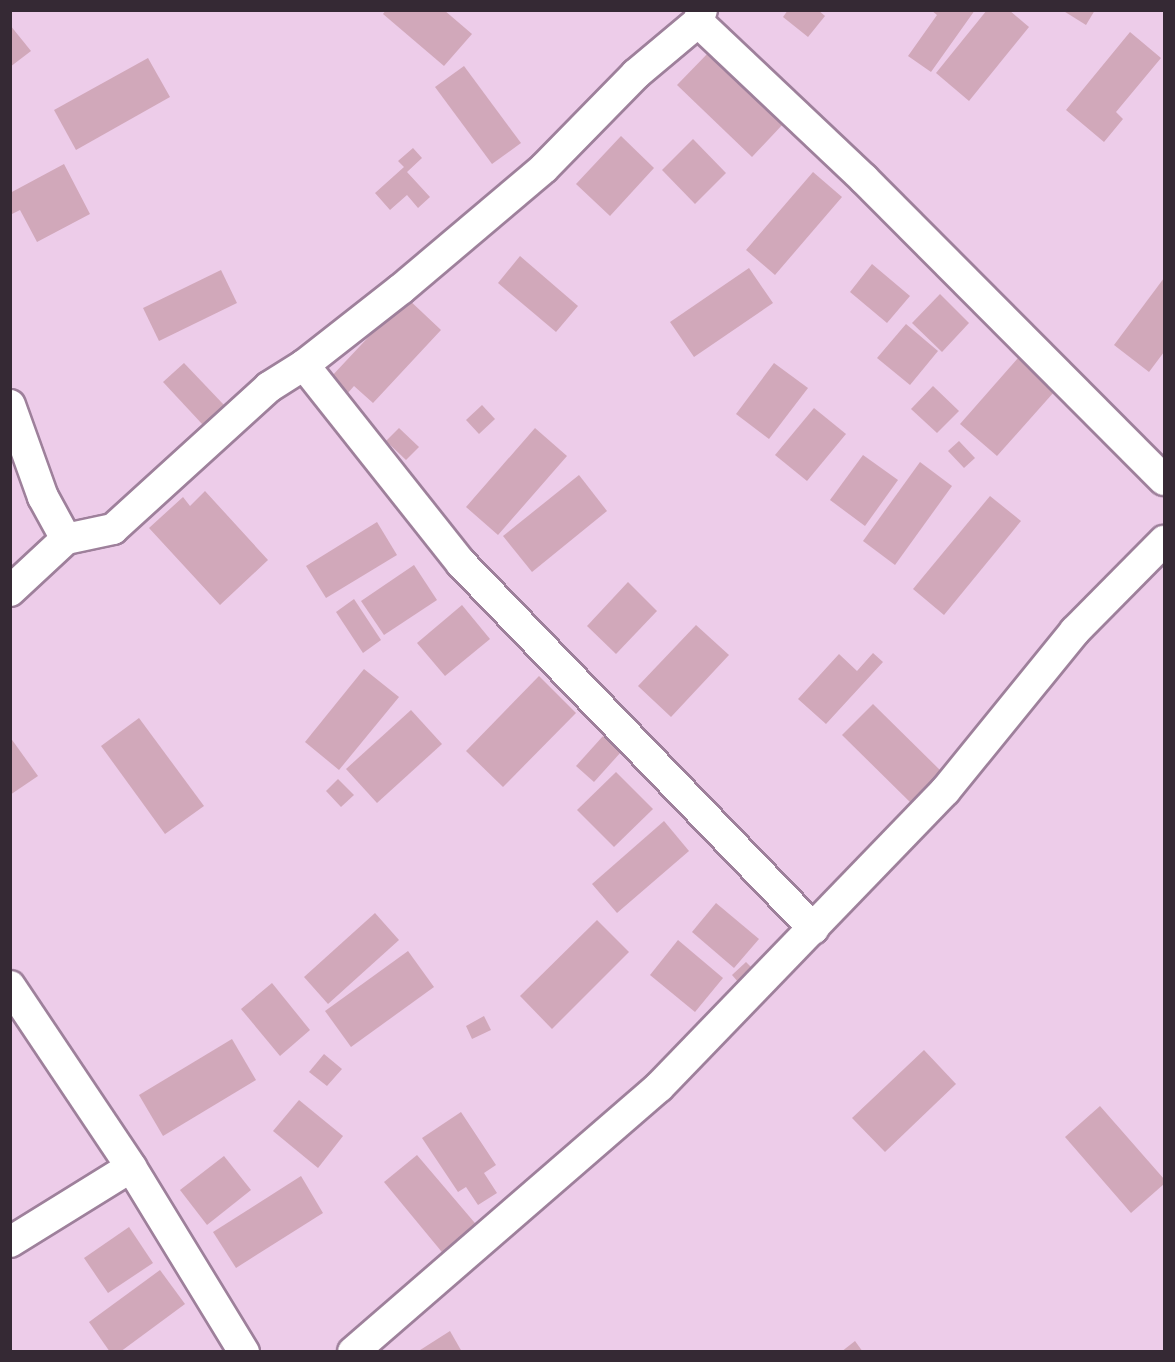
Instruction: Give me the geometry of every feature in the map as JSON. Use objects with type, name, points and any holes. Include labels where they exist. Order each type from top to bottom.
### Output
[{"type":"street","points":[[10,591],[66,539],[113,529],[268,387],[304,365],[544,168],[636,74],[700,16],[1164,480]]},
{"type":"street","points":[[304,365],[461,563],[814,929]]},
{"type":"street","points":[[10,405],[43,497],[66,539]]},
{"type":"street","points":[[353,1352],[659,1087],[945,791],[1075,631],[1164,541]]},
{"type":"street","points":[[10,986],[131,1167],[244,1352]]},
{"type":"street","points":[[10,1242],[131,1167]]},
{"type":"building","points":[[386,10],[444,10],[472,34],[444,66],[383,14]]},
{"type":"building","points":[[788,10],[818,10],[825,16],[808,37],[783,17]]},
{"type":"building","points":[[931,10],[975,10],[931,72],[908,56],[937,15]]},
{"type":"building","points":[[987,10],[1009,10],[1029,27],[969,101],[936,73]]},
{"type":"building","points":[[1062,10],[1095,10],[1086,25]]},
{"type":"building","points":[[10,25],[31,51],[10,67]]},
{"type":"building","points":[[1130,32],[1161,58],[1116,112],[1123,119],[1104,142],[1066,110]]},
{"type":"building","points":[[710,51],[784,123],[752,157],[677,85]]},
{"type":"building","points":[[148,58],[170,97],[76,150],[54,110]]},
{"type":"building","points":[[464,66],[521,143],[492,164],[435,87]]},
{"type":"building","points":[[621,136],[654,168],[610,216],[576,184]]},
{"type":"building","points":[[693,139],[726,173],[695,204],[662,170]]},
{"type":"building","points":[[413,148],[422,158],[407,172],[430,197],[418,208],[407,195],[390,210],[375,193],[404,167],[398,161]]},
{"type":"building","points":[[64,164],[90,214],[37,242],[20,210],[12,214],[10,193]]},
{"type":"building","points":[[813,172],[842,197],[775,275],[746,250]]},
{"type":"building","points":[[520,256],[578,306],[556,332],[498,283]]},
{"type":"building","points":[[872,264],[910,296],[887,323],[850,292]]},
{"type":"building","points":[[749,268],[773,303],[694,357],[670,322]]},
{"type":"building","points":[[221,270],[237,303],[159,341],[143,308]]},
{"type":"building","points":[[1164,278],[1164,352],[1149,372],[1114,345]]},
{"type":"building","points":[[940,294],[969,323],[942,352],[912,323]]},
{"type":"building","points":[[406,297],[441,330],[373,403],[354,386],[347,394],[330,378]]},
{"type":"building","points":[[906,324],[938,351],[910,385],[877,358]]},
{"type":"building","points":[[1025,350],[1062,383],[997,456],[960,424]]},
{"type":"building","points":[[184,363],[224,405],[203,425],[163,382]]},
{"type":"building","points":[[774,363],[808,388],[769,439],[736,414]]},
{"type":"building","points":[[933,386],[959,411],[937,433],[911,409]]},
{"type":"building","points":[[482,405],[495,419],[479,434],[466,420]]},
{"type":"building","points":[[814,408],[846,434],[807,481],[775,455]]},
{"type":"building","points":[[399,428],[419,447],[406,460],[386,441]]},
{"type":"building","points":[[535,428],[567,456],[498,535],[466,507]]},
{"type":"building","points":[[959,441],[975,458],[964,468],[948,451]]},
{"type":"building","points":[[863,455],[898,480],[865,526],[830,500]]},
{"type":"building","points":[[920,462],[952,486],[895,565],[863,541]]},
{"type":"building","points":[[579,475],[607,511],[532,572],[503,536]]},
{"type":"building","points":[[205,491],[268,560],[220,605],[149,528],[183,497],[190,506]]},
{"type":"building","points":[[990,496],[1021,521],[944,615],[913,589]]},
{"type":"building","points":[[377,522],[397,555],[326,598],[306,566]]},
{"type":"building","points":[[414,565],[437,600],[384,635],[361,601]]},
{"type":"building","points":[[628,582],[657,611],[616,654],[587,626]]},
{"type":"building","points":[[354,599],[381,640],[363,653],[336,612]]},
{"type":"building","points":[[462,605],[490,639],[445,676],[417,643]]},
{"type":"building","points":[[696,625],[729,655],[671,717],[638,686]]},
{"type":"building","points":[[873,653],[883,662],[826,724],[798,699],[839,654],[857,671]]},
{"type":"building","points":[[364,669],[399,697],[339,770],[305,742]]},
{"type":"building","points":[[539,676],[576,713],[503,787],[466,751]]},
{"type":"building","points":[[873,704],[945,775],[914,806],[842,735]]},
{"type":"building","points":[[411,710],[442,744],[377,803],[346,769]]},
{"type":"building","points":[[139,718],[204,806],[165,834],[101,746]]},
{"type":"building","points":[[603,736],[621,752],[594,782],[576,766]]},
{"type":"building","points":[[10,737],[38,776],[10,795]]},
{"type":"building","points":[[616,772],[653,809],[614,847],[577,810]]},
{"type":"building","points":[[338,779],[354,795],[341,807],[326,791]]},
{"type":"building","points":[[664,821],[689,851],[617,913],[592,884]]},
{"type":"building","points":[[716,903],[759,939],[734,968],[692,932]]},
{"type":"building","points":[[375,913],[399,940],[328,1004],[304,977]]},
{"type":"building","points":[[597,920],[629,952],[552,1029],[520,996]]},
{"type":"building","points":[[678,940],[723,978],[695,1012],[650,975]]},
{"type":"building","points":[[408,951],[434,987],[351,1047],[325,1011]]},
{"type":"building","points":[[746,962],[761,977],[746,991],[732,975]]},
{"type":"building","points":[[272,983],[310,1030],[280,1056],[241,1009]]},
{"type":"building","points":[[484,1016],[491,1030],[472,1039],[466,1026]]},
{"type":"building","points":[[232,1039],[256,1080],[163,1136],[139,1095]]},
{"type":"building","points":[[924,1050],[956,1084],[885,1152],[852,1118]]},
{"type":"building","points":[[324,1054],[342,1069],[327,1086],[309,1072]]},
{"type":"building","points":[[299,1100],[343,1136],[318,1168],[273,1131]]},
{"type":"building","points":[[1100,1106],[1164,1179],[1164,1184],[1131,1213],[1065,1137]]},
{"type":"building","points":[[461,1112],[496,1165],[484,1173],[497,1193],[478,1205],[466,1187],[458,1192],[422,1138]]},
{"type":"building","points":[[417,1155],[480,1229],[446,1257],[384,1182]]},
{"type":"building","points":[[224,1156],[251,1190],[207,1225],[180,1190]]},
{"type":"building","points":[[301,1176],[323,1213],[236,1268],[213,1232]]},
{"type":"building","points":[[129,1227],[153,1263],[108,1293],[84,1258]]},
{"type":"building","points":[[160,1270],[185,1304],[120,1352],[110,1352],[89,1322]]},
{"type":"building","points":[[450,1331],[462,1352],[417,1352]]},
{"type":"building","points":[[855,1341],[863,1352],[841,1352]]}]
